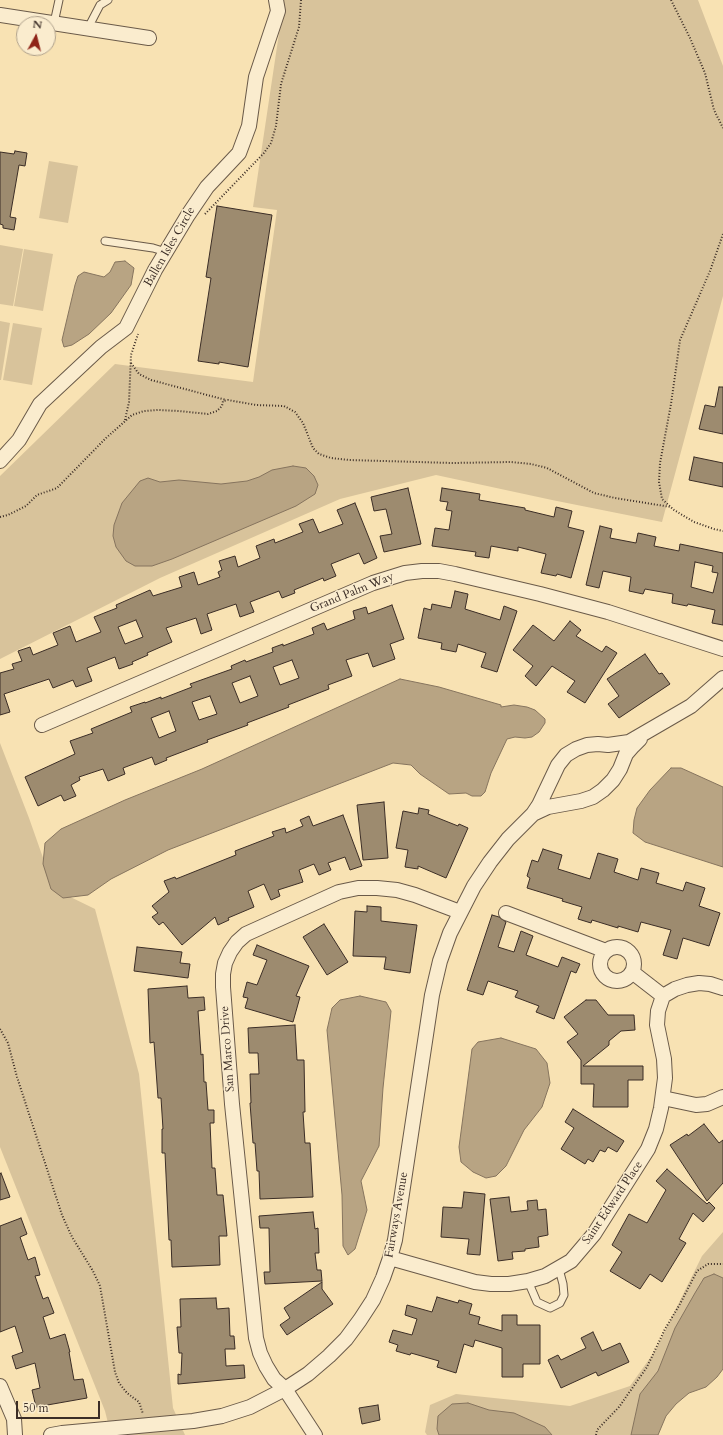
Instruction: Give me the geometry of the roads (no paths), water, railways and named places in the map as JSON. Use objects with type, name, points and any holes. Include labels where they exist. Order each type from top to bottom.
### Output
[{"type":"street","name":"Ballen Isles Circle","points":[[0,461],[19,440],[40,404],[101,346],[126,328],[166,252],[188,215],[207,187],[239,153],[249,126],[256,77],[278,12],[276,0]]},
{"type":"street","points":[[0,15],[16,17]]},
{"type":"street","points":[[56,23],[149,38]]},
{"type":"street","name":"Grand Palm Way","points":[[42,725],[373,583],[389,577],[416,572],[439,571],[540,594],[608,612],[723,649]]},
{"type":"street","name":"Fairways Avenue","points":[[51,1435],[193,1421],[222,1416],[250,1406],[285,1389],[308,1374],[346,1339],[373,1300],[390,1258],[395,1240],[432,995],[440,961],[450,933],[474,886],[508,839],[533,814],[545,795],[558,765],[566,755],[587,745],[608,745],[629,742],[692,706],[723,678]]},
{"type":"street","name":"Fairways Avenue","points":[[533,814],[548,807],[581,801],[593,797],[603,790],[613,780],[620,769],[626,754],[648,732]]},
{"type":"street","name":"San Marco Drive","points":[[315,1435],[285,1389],[274,1379],[266,1366],[260,1353],[256,1338],[232,1104],[223,987],[225,963],[234,947],[246,934],[339,892],[358,888],[397,890],[416,895],[460,912]]},
{"type":"street","points":[[506,913],[606,951]]},
{"type":"street","points":[[611,948],[622,948],[632,955],[634,967],[632,972],[625,980],[609,980],[602,972],[600,962],[606,951],[611,948]]},
{"type":"street","points":[[632,972],[663,996],[674,989],[700,983],[723,988]]},
{"type":"street","name":"Saint Edward Place","points":[[390,1258],[475,1282],[491,1284],[509,1284],[528,1281],[545,1276],[571,1261],[594,1234],[648,1149],[656,1129],[663,1098],[665,1078],[664,1059],[657,1025],[658,1011],[663,996]]},
{"type":"street","points":[[663,1098],[696,1105],[708,1104],[723,1097]]},
{"type":"street","points":[[0,1386],[14,1419],[15,1435]]},
{"type":"lane","points":[[56,16],[59,0]]},
{"type":"lane","points":[[88,28],[100,5],[108,0]]},
{"type":"lane","points":[[105,241],[153,248],[166,252]]},
{"type":"lane","points":[[528,1281],[537,1302],[550,1308],[560,1303],[564,1295],[560,1268]]}]
